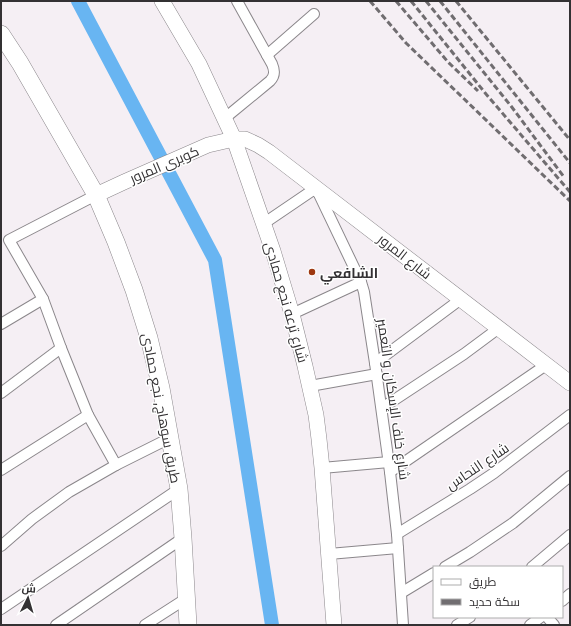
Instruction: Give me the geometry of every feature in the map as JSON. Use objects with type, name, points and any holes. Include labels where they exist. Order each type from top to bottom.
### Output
[{"type":"main road","name":"طريق سوهاج, نجع حمادى","points":[[1,34],[20,63],[96,195],[116,242],[138,303],[149,338],[161,388],[179,489],[188,625]]},
{"type":"street","name":"شارع ترعه نجع حمادى","points":[[162,1],[199,64],[234,138],[273,251],[292,314],[316,415],[322,468],[334,625]]},
{"type":"street","points":[[225,118],[270,81],[273,78],[274,73],[274,68],[237,1]]},
{"type":"street","points":[[267,55],[314,14]]},
{"type":"street","name":"كوبرى المرور","points":[[96,195],[208,145],[234,138]]},
{"type":"street","name":"شارع المرور","points":[[234,138],[245,139],[269,152],[570,383]]},
{"type":"street","points":[[263,224],[316,188]]},
{"type":"street","name":"شارع خلف الإسكان و التعمير","points":[[316,188],[361,282],[364,292],[376,363],[390,467],[397,534],[403,625]]},
{"type":"street","points":[[96,195],[5,242],[43,299],[88,415],[116,465]]},
{"type":"street","points":[[292,314],[361,282]]},
{"type":"street","points":[[1,324],[43,299]]},
{"type":"street","points":[[376,363],[461,299]]},
{"type":"street","points":[[382,408],[499,328]]},
{"type":"street","points":[[1,393],[61,348]]},
{"type":"street","points":[[322,468],[390,467],[546,365]]},
{"type":"street","points":[[310,386],[377,374]]},
{"type":"street","points":[[1,470],[88,415]]},
{"type":"street","name":"شارع النحاس","points":[[397,534],[494,473],[570,415]]},
{"type":"street","points":[[1,546],[32,520],[70,492],[116,465],[170,438]]},
{"type":"street","points":[[447,566],[513,523],[570,476]]},
{"type":"street","points":[[1,609],[179,489]]},
{"type":"street","points":[[533,566],[570,535]]},
{"type":"street","points":[[56,625],[183,538]]},
{"type":"street","points":[[329,554],[398,548]]},
{"type":"street","points":[[401,593],[433,575]]},
{"type":"street","points":[[145,625],[187,598]]},
{"type":"street","points":[[457,625],[468,618]]},
{"type":"street","points":[[530,625],[540,618]]},
{"type":"waterway","points":[[78,1],[215,260],[272,625]]},
{"type":"railway","points":[[370,1],[406,43],[570,201]]},
{"type":"railway","points":[[396,1],[448,62],[478,91]]},
{"type":"railway","points":[[411,1],[486,94],[570,192]]},
{"type":"railway","points":[[426,1],[511,106],[564,177]]},
{"type":"railway","points":[[440,1],[570,163]]},
{"type":"railway","points":[[456,1],[570,140]]},
{"type":"place","name":"الشافعي","points":[[312,272]]}]
